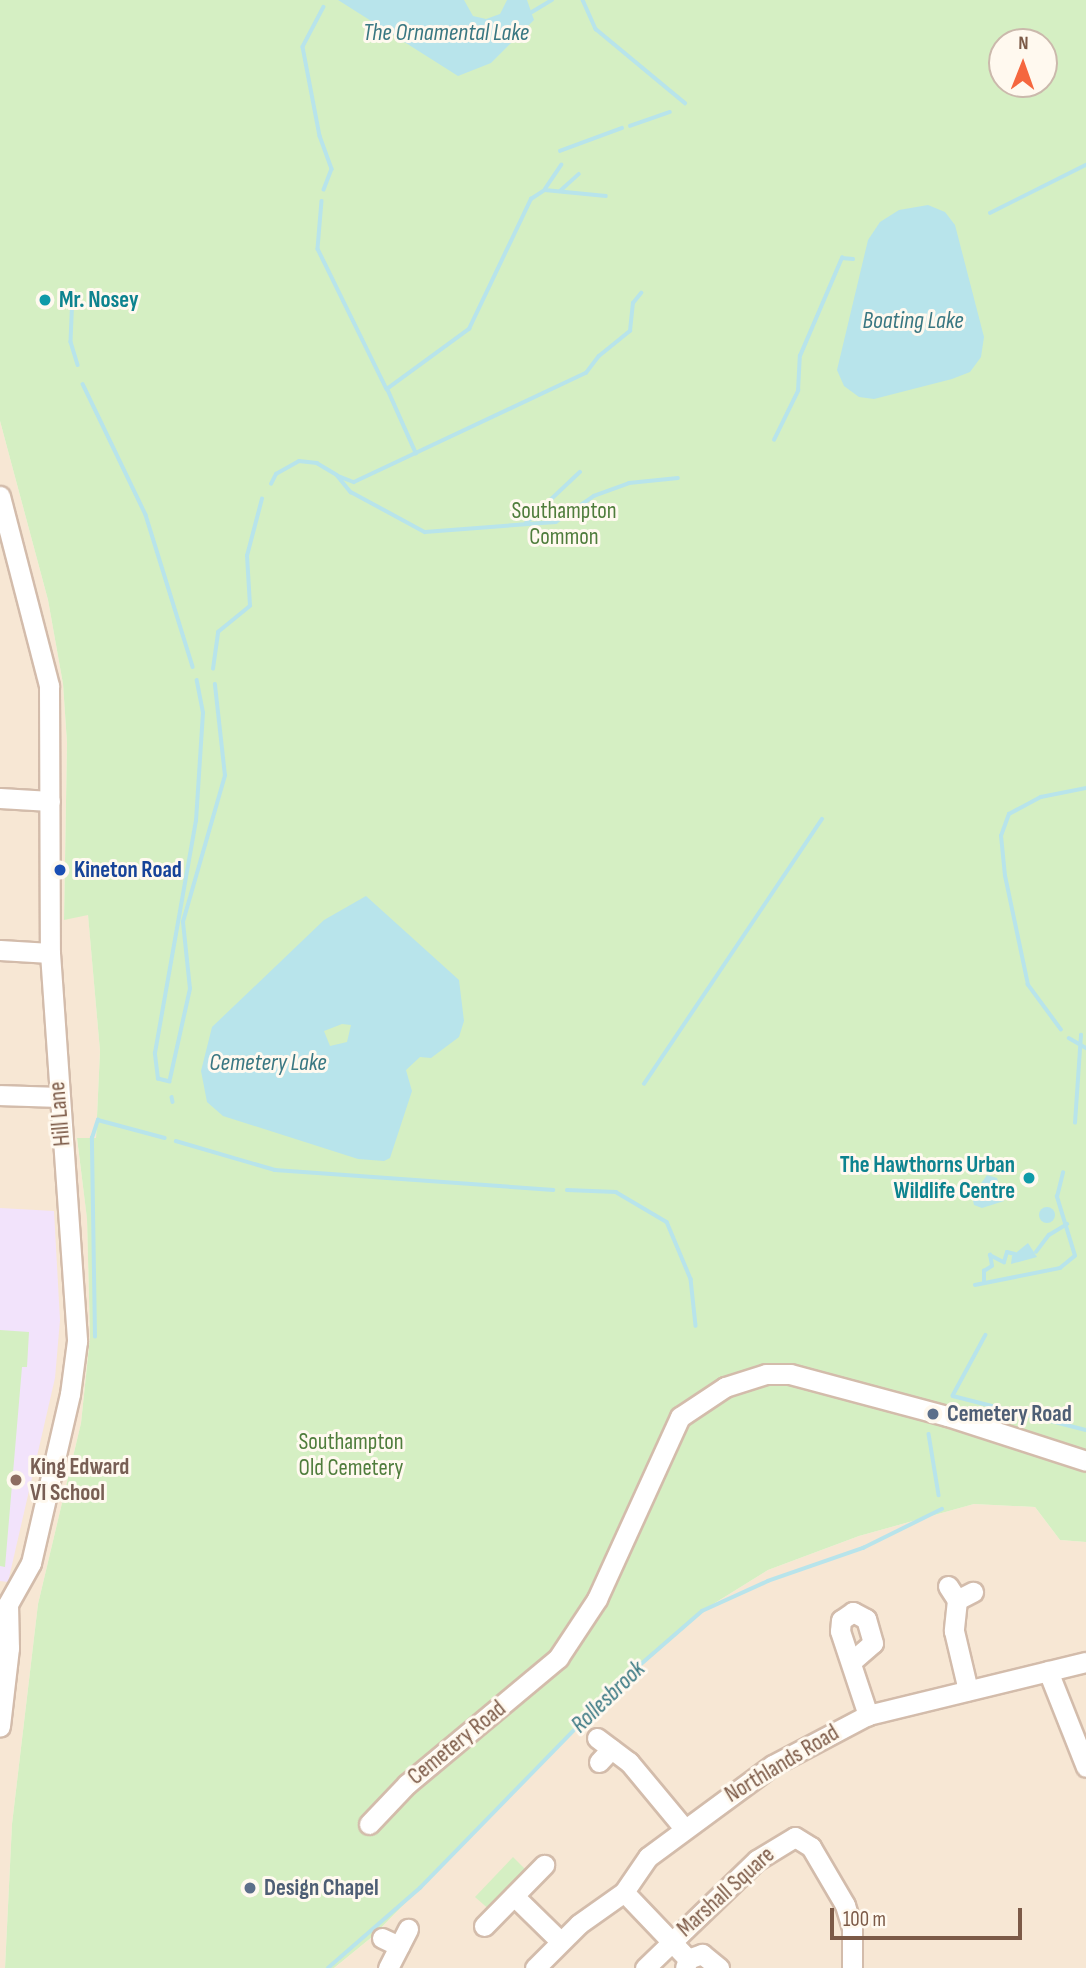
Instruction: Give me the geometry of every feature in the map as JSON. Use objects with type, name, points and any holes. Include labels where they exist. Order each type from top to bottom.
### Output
[{"type":"street","name":"Hill Lane","points":[[0,496],[47,671],[50,953],[58,1097],[72,1241],[75,1362],[31,1563],[4,1603],[0,1726]]},
{"type":"street","points":[[0,798],[50,801]]},
{"type":"street","points":[[0,950],[50,953]]},
{"type":"street","points":[[0,1095],[58,1097]]},
{"type":"street","name":"Cemetery Road","points":[[369,1824],[407,1784],[558,1658],[597,1599],[680,1418],[699,1400],[725,1387],[766,1374],[790,1374],[947,1416],[1086,1461]]},
{"type":"street","points":[[960,1593],[954,1632],[968,1690]]},
{"type":"street","points":[[851,1662],[868,1715]]},
{"type":"street","name":"Northlands Road","points":[[535,1968],[560,1941],[624,1892],[638,1866],[683,1827],[773,1765],[868,1715],[1086,1662]]},
{"type":"street","points":[[1048,1671],[1086,1767]]},
{"type":"street","points":[[602,1750],[629,1762],[683,1827]]},
{"type":"street","name":"Marshall Square","points":[[645,1968],[757,1860],[796,1838],[811,1847],[845,1905],[852,1928],[852,1968]]},
{"type":"street","points":[[484,1927],[544,1866]]},
{"type":"street","name":"Marshall Square","points":[[624,1892],[672,1941],[687,1963],[702,1954],[719,1968]]},
{"type":"street","points":[[514,1896],[560,1941]]},
{"type":"street","points":[[388,1968],[396,1938]]},
{"type":"shaded area","points":[[0,421],[48,600],[63,684],[67,743],[64,919],[88,914],[100,1051],[96,1138],[77,1139],[87,1218],[90,1337],[81,1423],[38,1604],[12,1824],[5,1968],[0,1968]]},
{"type":"shaded area","name":"King Edward VI School","points":[[0,1208],[54,1211],[60,1320],[55,1378],[8,1582],[0,1581]]},
{"type":"shaded area","points":[[974,1504],[1035,1507],[1060,1540],[1086,1542],[1086,1968],[334,1968],[372,1937],[625,1678],[702,1611],[768,1570],[859,1536]]},
{"type":"green space","name":"Southampton Common","points":[[0,0],[1086,0],[1086,1542],[1060,1540],[1035,1507],[974,1504],[859,1536],[768,1570],[702,1611],[625,1678],[372,1937],[334,1968],[5,1968],[12,1824],[38,1604],[81,1423],[90,1337],[87,1219],[77,1138],[96,1138],[100,1051],[88,915],[64,920],[67,743],[63,684],[48,600],[0,421]]},
{"type":"green space","points":[[0,1330],[29,1332],[27,1367],[22,1367],[5,1567],[0,1566]]},
{"type":"green space","points":[[513,1857],[530,1874],[492,1912],[475,1897]]},
{"type":"water","name":"The Ornamental Lake","points":[[338,0],[464,0],[473,16],[486,19],[500,14],[507,0],[527,0],[534,20],[491,63],[458,76]]},
{"type":"water","name":"Boating Lake","points":[[928,205],[945,212],[955,225],[984,337],[981,357],[970,372],[952,379],[874,399],[859,397],[844,386],[837,370],[868,240],[880,222],[899,210]]},
{"type":"water","name":"Cemetery Lake","points":[[366,896],[459,980],[464,1021],[459,1037],[431,1058],[420,1057],[406,1070],[412,1091],[390,1158],[384,1161],[358,1159],[223,1116],[207,1102],[201,1071],[212,1027],[324,920]],"holes":[[[342,1024],[351,1025],[347,1042],[330,1046],[324,1031]]]},
{"type":"water","points":[[987,1175],[997,1178],[1004,1201],[982,1208],[974,1205],[972,1196]]},
{"type":"water","points":[[1047,1207],[1053,1209],[1053,1221],[1047,1223],[1041,1221],[1039,1215],[1041,1209]]},
{"type":"water","points":[[1028,1243],[1037,1257],[1011,1264],[1012,1256]]},
{"type":"waterway","points":[[532,12],[552,0]]},
{"type":"waterway","points":[[583,0],[596,29],[685,103]]},
{"type":"waterway","points":[[324,7],[303,47],[320,136],[332,169],[324,190]]},
{"type":"waterway","points":[[630,126],[670,112]]},
{"type":"waterway","points":[[560,151],[622,128]]},
{"type":"waterway","points":[[545,189],[561,165]]},
{"type":"waterway","points":[[990,213],[1086,165]]},
{"type":"waterway","points":[[560,191],[579,174]]},
{"type":"waterway","points":[[416,454],[387,389],[469,329],[531,199],[545,190],[606,196]]},
{"type":"waterway","points":[[322,201],[318,249],[387,389]]},
{"type":"waterway","points":[[774,440],[798,391],[800,356],[842,258],[853,259]]},
{"type":"waterway","points":[[338,476],[354,482],[586,373],[599,356],[630,331],[633,303],[641,293]]},
{"type":"waterway","points":[[73,294],[71,342],[78,365]]},
{"type":"waterway","points":[[83,384],[146,515],[193,667]]},
{"type":"waterway","points":[[271,484],[276,474],[299,461],[317,463],[337,475],[351,492],[425,532],[556,522],[594,496],[629,483],[678,478]]},
{"type":"waterway","points":[[526,523],[580,472]]},
{"type":"waterway","points":[[213,669],[218,632],[250,606],[247,556],[262,499]]},
{"type":"waterway","points":[[170,1082],[158,1079],[155,1053],[196,821],[203,713],[197,681]]},
{"type":"waterway","points":[[170,1079],[190,989],[183,922],[225,776],[215,685]]},
{"type":"waterway","points":[[1061,1030],[1028,985],[1005,876],[1001,836],[1009,814],[1041,797],[1086,788]]},
{"type":"waterway","points":[[644,1084],[822,819]]},
{"type":"waterway","points":[[1075,1123],[1081,1035]]},
{"type":"waterway","points":[[1069,1038],[1086,1048]]},
{"type":"waterway","points":[[172,1097],[173,1102]]},
{"type":"waterway","points":[[95,1337],[92,1138],[98,1120],[165,1138]]},
{"type":"waterway","points":[[176,1141],[275,1170],[553,1190]]},
{"type":"waterway","points":[[975,1285],[1060,1268],[1075,1256],[1057,1197],[1063,1173]]},
{"type":"waterway","points":[[567,1190],[616,1192],[667,1222],[691,1279],[696,1326]]},
{"type":"waterway","points":[[1036,1252],[1049,1235],[1067,1224]]},
{"type":"waterway","points":[[984,1283],[984,1271],[992,1266],[990,1255],[1004,1262],[1007,1252],[1015,1254]]},
{"type":"waterway","points":[[986,1335],[953,1396],[1086,1430]]},
{"type":"waterway","points":[[929,1434],[939,1495]]},
{"type":"waterway","name":"Rollesbrook","points":[[328,1968],[420,1888],[625,1678],[702,1611],[768,1581],[863,1548],[942,1509]]},
{"type":"place","name":"Mr. Nosey","points":[[45,300]]},
{"type":"place","name":"Kineton Road","points":[[60,870]]},
{"type":"place","name":"The Hawthorns Urban Wildlife Centre","points":[[1029,1178]]},
{"type":"place","name":"Cemetery Road","points":[[933,1414]]},
{"type":"place","name":"King Edward VI School","points":[[16,1480]]},
{"type":"place","name":"Design Chapel","points":[[250,1888]]},
{"type":"park label","name":"Southampton Old Cemetery","points":[[351,1455]]}]
